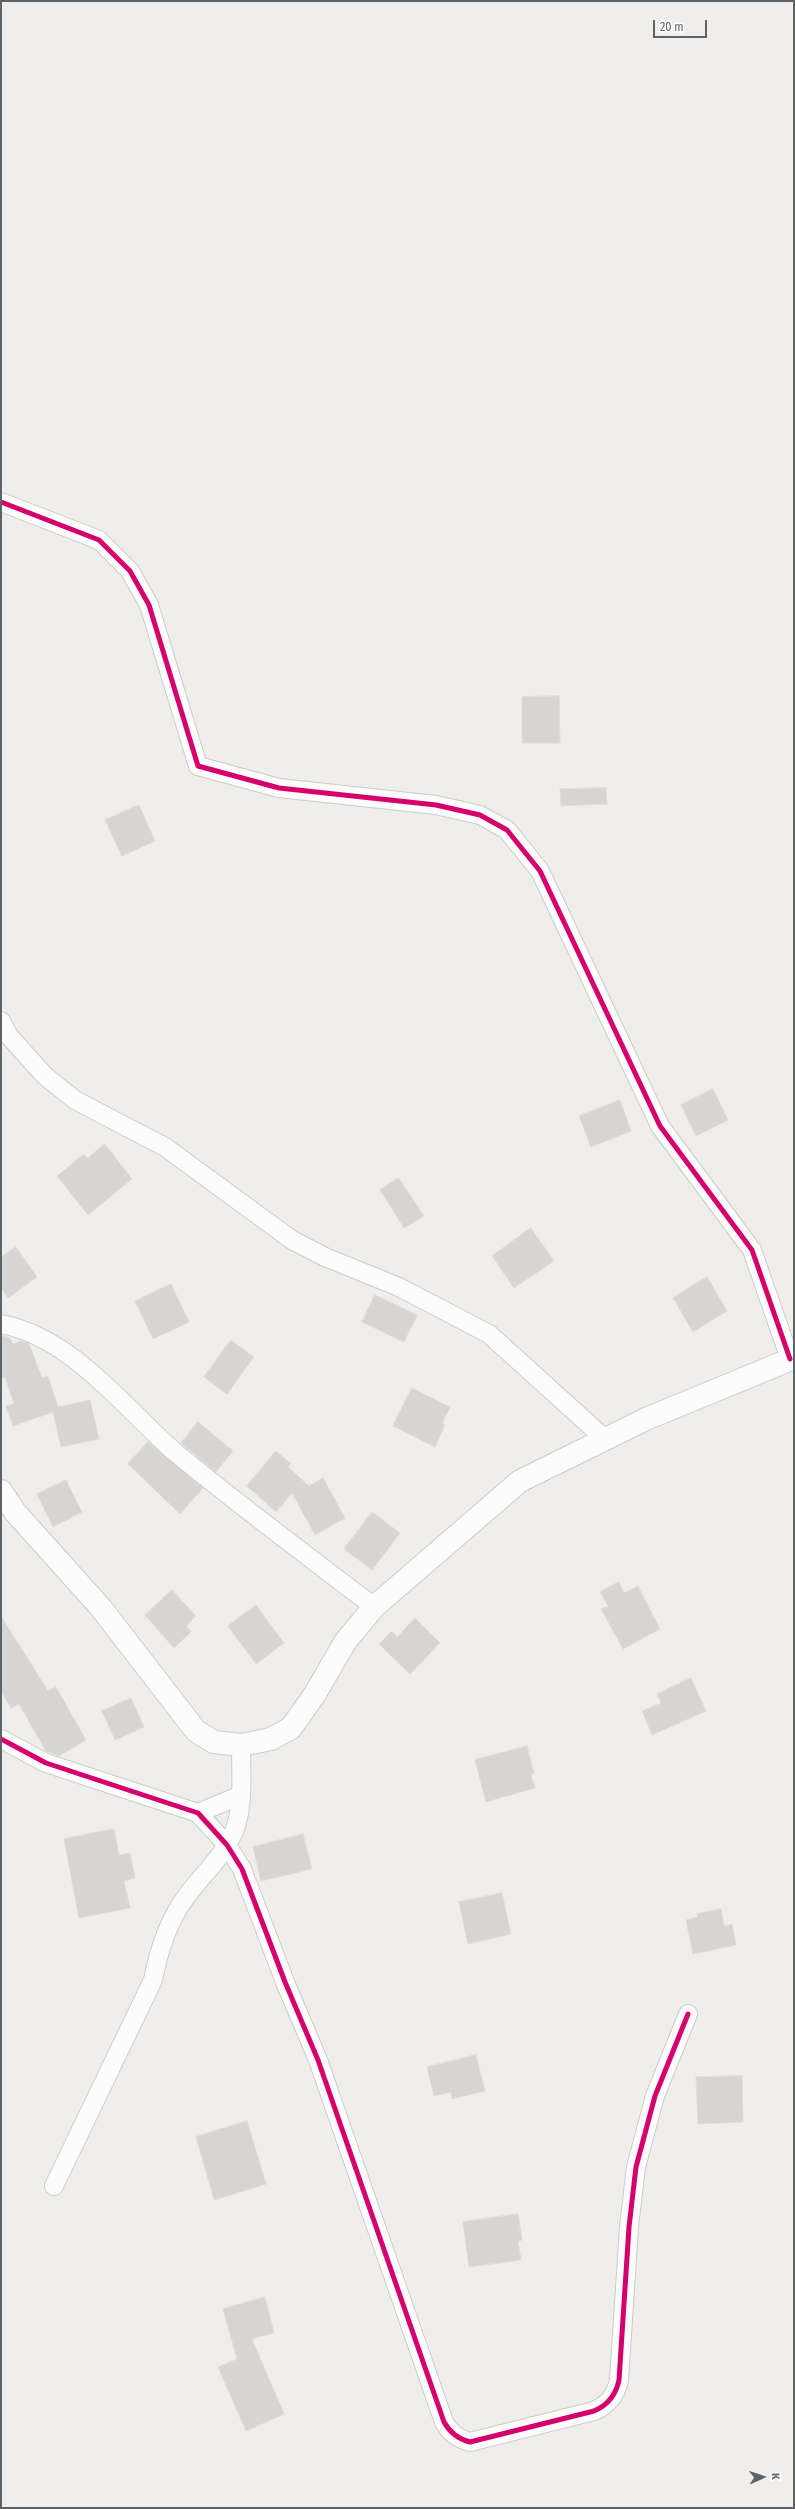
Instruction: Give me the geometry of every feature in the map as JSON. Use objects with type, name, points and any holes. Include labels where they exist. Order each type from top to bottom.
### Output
[{"type":"street","points":[[1,502],[99,540],[130,571],[149,605],[198,766],[279,788],[436,805],[480,815],[507,830],[540,871],[660,1126],[752,1250],[792,1358],[646,1419],[520,1481],[374,1608],[345,1642],[315,1694],[291,1728],[271,1739],[241,1745],[214,1742],[196,1731],[101,1608],[15,1512],[1,1491]]},
{"type":"street","points":[[1,1021],[9,1036],[45,1076],[75,1100],[165,1147],[292,1240],[325,1257],[399,1287],[489,1334],[605,1439]]},
{"type":"street","points":[[1,1324],[18,1327],[73,1357],[176,1452],[374,1608]]},
{"type":"street","points":[[1,1739],[46,1763],[198,1813],[227,1845],[242,1869],[256,1901],[285,1982],[318,2060],[444,2422],[452,2434],[464,2440],[470,2442],[594,2411],[606,2404],[615,2393],[619,2380],[630,2212],[636,2167],[655,2096],[688,2014]]},
{"type":"street","points":[[54,2186],[153,1980],[159,1949],[178,1908],[227,1845],[235,1828],[241,1795],[241,1745]]},
{"type":"street","points":[[198,1813],[241,1795]]},
{"type":"building","points":[[559,696],[560,743],[522,743],[522,697]]},
{"type":"building","points":[[606,788],[607,804],[561,806],[560,789]]},
{"type":"building","points":[[139,805],[155,841],[122,856],[105,820]]},
{"type":"building","points":[[713,1089],[728,1120],[696,1136],[681,1105]]},
{"type":"building","points":[[620,1100],[631,1131],[591,1147],[579,1116]]},
{"type":"building","points":[[105,1144],[132,1179],[88,1215],[57,1176],[84,1154],[87,1158]]},
{"type":"building","points":[[399,1178],[424,1216],[404,1228],[380,1190]]},
{"type":"building","points":[[531,1228],[554,1261],[514,1288],[492,1256]]},
{"type":"building","points":[[16,1247],[37,1277],[8,1298],[1,1288],[1,1257]]},
{"type":"building","points":[[707,1277],[727,1311],[693,1332],[673,1298]]},
{"type":"building","points":[[171,1284],[189,1322],[153,1339],[135,1301]]},
{"type":"building","points":[[375,1295],[417,1315],[404,1342],[362,1322]]},
{"type":"building","points":[[1,1335],[10,1338],[13,1344],[22,1341],[29,1344],[42,1378],[48,1376],[58,1407],[90,1400],[99,1439],[61,1447],[53,1412],[13,1426],[6,1406],[14,1404],[5,1377],[1,1379]]},
{"type":"building","points":[[231,1340],[254,1357],[227,1394],[204,1377]]},
{"type":"building","points":[[412,1388],[450,1407],[442,1423],[445,1425],[435,1447],[393,1426]]},
{"type":"building","points":[[198,1422],[233,1451],[216,1472],[181,1443]]},
{"type":"building","points":[[148,1442],[203,1488],[180,1514],[128,1464]]},
{"type":"building","points":[[276,1451],[291,1464],[288,1467],[309,1486],[323,1478],[345,1518],[315,1535],[292,1493],[276,1512],[247,1486]]},
{"type":"building","points":[[66,1480],[82,1512],[53,1527],[37,1494]]},
{"type":"building","points":[[372,1512],[400,1533],[372,1570],[344,1549]]},
{"type":"building","points":[[619,1582],[624,1593],[638,1586],[660,1629],[623,1649],[601,1609],[608,1606],[600,1592]]},
{"type":"building","points":[[172,1590],[196,1616],[186,1626],[191,1632],[174,1648],[145,1615]]},
{"type":"building","points":[[256,1605],[284,1643],[256,1664],[228,1626]]},
{"type":"building","points":[[1,1616],[48,1691],[56,1687],[86,1740],[59,1756],[46,1751],[19,1704],[11,1708],[1,1691]]},
{"type":"building","points":[[415,1618],[440,1643],[410,1674],[379,1644],[392,1631],[397,1637]]},
{"type":"building","points":[[691,1678],[706,1711],[652,1735],[642,1711],[661,1703],[657,1694]]},
{"type":"building","points":[[131,1698],[144,1727],[115,1740],[102,1711]]},
{"type":"building","points":[[527,1746],[534,1773],[531,1775],[535,1788],[486,1802],[475,1760]]},
{"type":"building","points":[[114,1829],[119,1855],[130,1853],[135,1878],[124,1881],[130,1908],[79,1918],[64,1839]]},
{"type":"building","points":[[303,1834],[312,1869],[261,1881],[253,1847]]},
{"type":"building","points":[[502,1893],[511,1934],[468,1944],[459,1902]]},
{"type":"building","points":[[721,1909],[724,1926],[732,1924],[736,1945],[693,1954],[686,1920],[698,1917],[697,1914]]},
{"type":"building","points":[[476,2055],[485,2091],[452,2099],[451,2092],[434,2096],[427,2067]]},
{"type":"building","points":[[742,2076],[743,2122],[698,2124],[696,2077]]},
{"type":"building","points":[[247,2121],[266,2184],[214,2200],[196,2137]]},
{"type":"building","points":[[518,2214],[522,2240],[518,2241],[521,2260],[469,2267],[463,2222]]},
{"type":"building","points":[[265,2297],[274,2333],[252,2339],[284,2414],[246,2431],[218,2367],[237,2359],[223,2309]]},
{"type":"cycle path","points":[[1,502],[99,540],[130,571],[149,605],[198,766],[279,788],[436,805],[480,815],[507,830],[540,871],[660,1126],[752,1250],[790,1359]]},
{"type":"cycle path","points":[[1,1739],[46,1763],[198,1813],[227,1845],[242,1869],[285,1982],[318,2060],[444,2422],[455,2435],[462,2439],[470,2442],[594,2411],[607,2403],[616,2390],[619,2380],[629,2227],[636,2167],[655,2096],[688,2014]]}]
